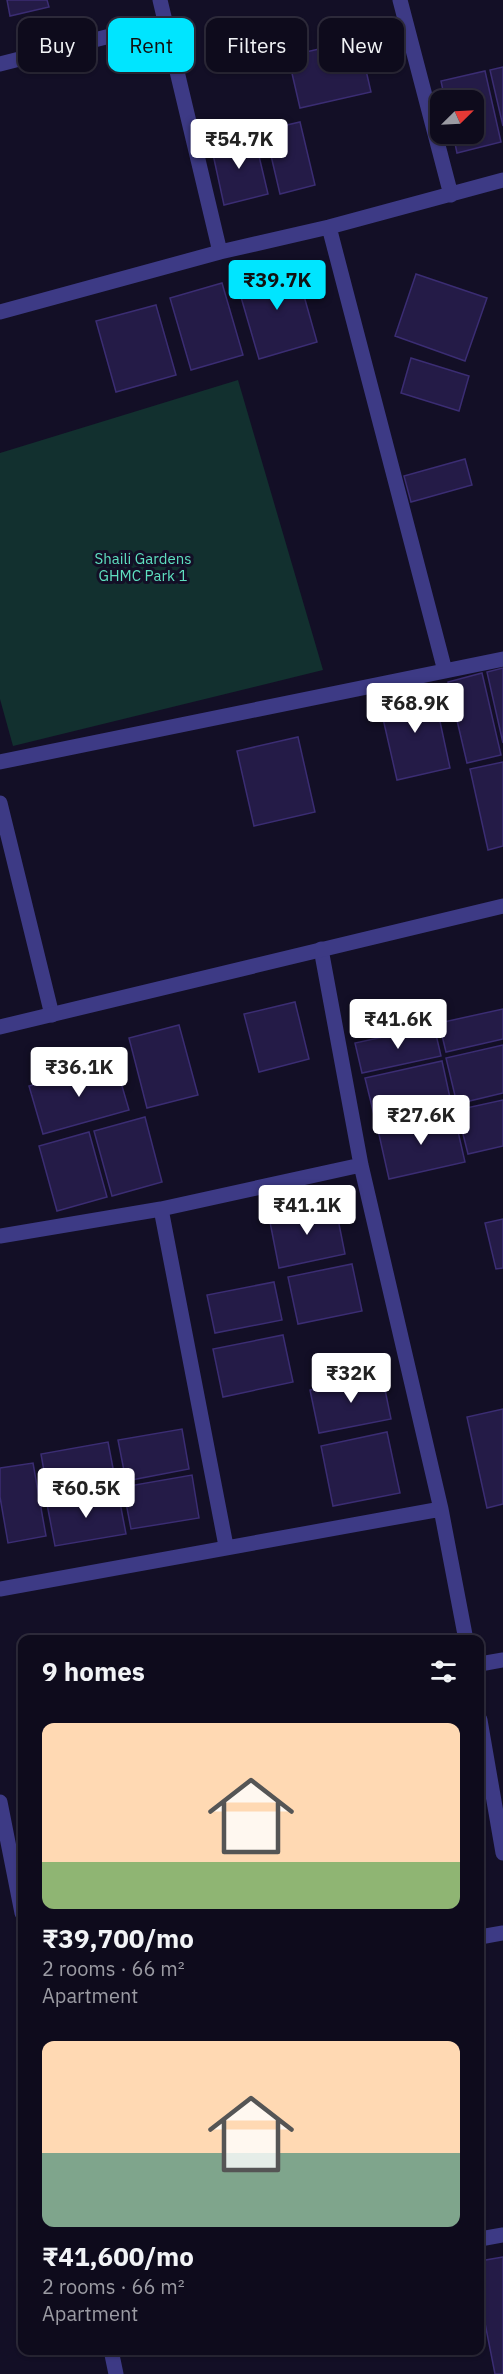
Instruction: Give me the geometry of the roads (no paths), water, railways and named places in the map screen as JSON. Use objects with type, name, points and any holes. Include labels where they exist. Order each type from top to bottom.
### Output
[{"type":"street","points":[[160,0],[164,18]]},
{"type":"street","points":[[400,0],[451,195]]},
{"type":"street","points":[[0,64],[108,37]]},
{"type":"street","points":[[177,72],[220,252]]},
{"type":"street","points":[[0,312],[220,252],[329,227],[503,180]]},
{"type":"street","points":[[329,227],[445,671]]},
{"type":"street","points":[[0,762],[503,659]]},
{"type":"street","points":[[0,803],[52,1015]]},
{"type":"street","points":[[0,1027],[503,906]]},
{"type":"street","points":[[321,949],[361,1166],[441,1509],[465,1635]]},
{"type":"street","points":[[0,1236],[161,1209],[361,1166]]},
{"type":"street","points":[[161,1209],[226,1546]]},
{"type":"street","points":[[0,1589],[226,1546],[441,1509]]},
{"type":"street","points":[[484,1663],[503,1660]]},
{"type":"street","points":[[484,1743],[503,1853]]},
{"type":"street","points":[[0,1802],[18,1893]]},
{"type":"street","points":[[484,1936],[503,1933]]},
{"type":"street","points":[[484,2238],[503,2235]]},
{"type":"street","points":[[112,2355],[116,2374]]},
{"type":"park label","name":"Shaili Gardens GHMC Park 1","points":[[143,566]]}]
